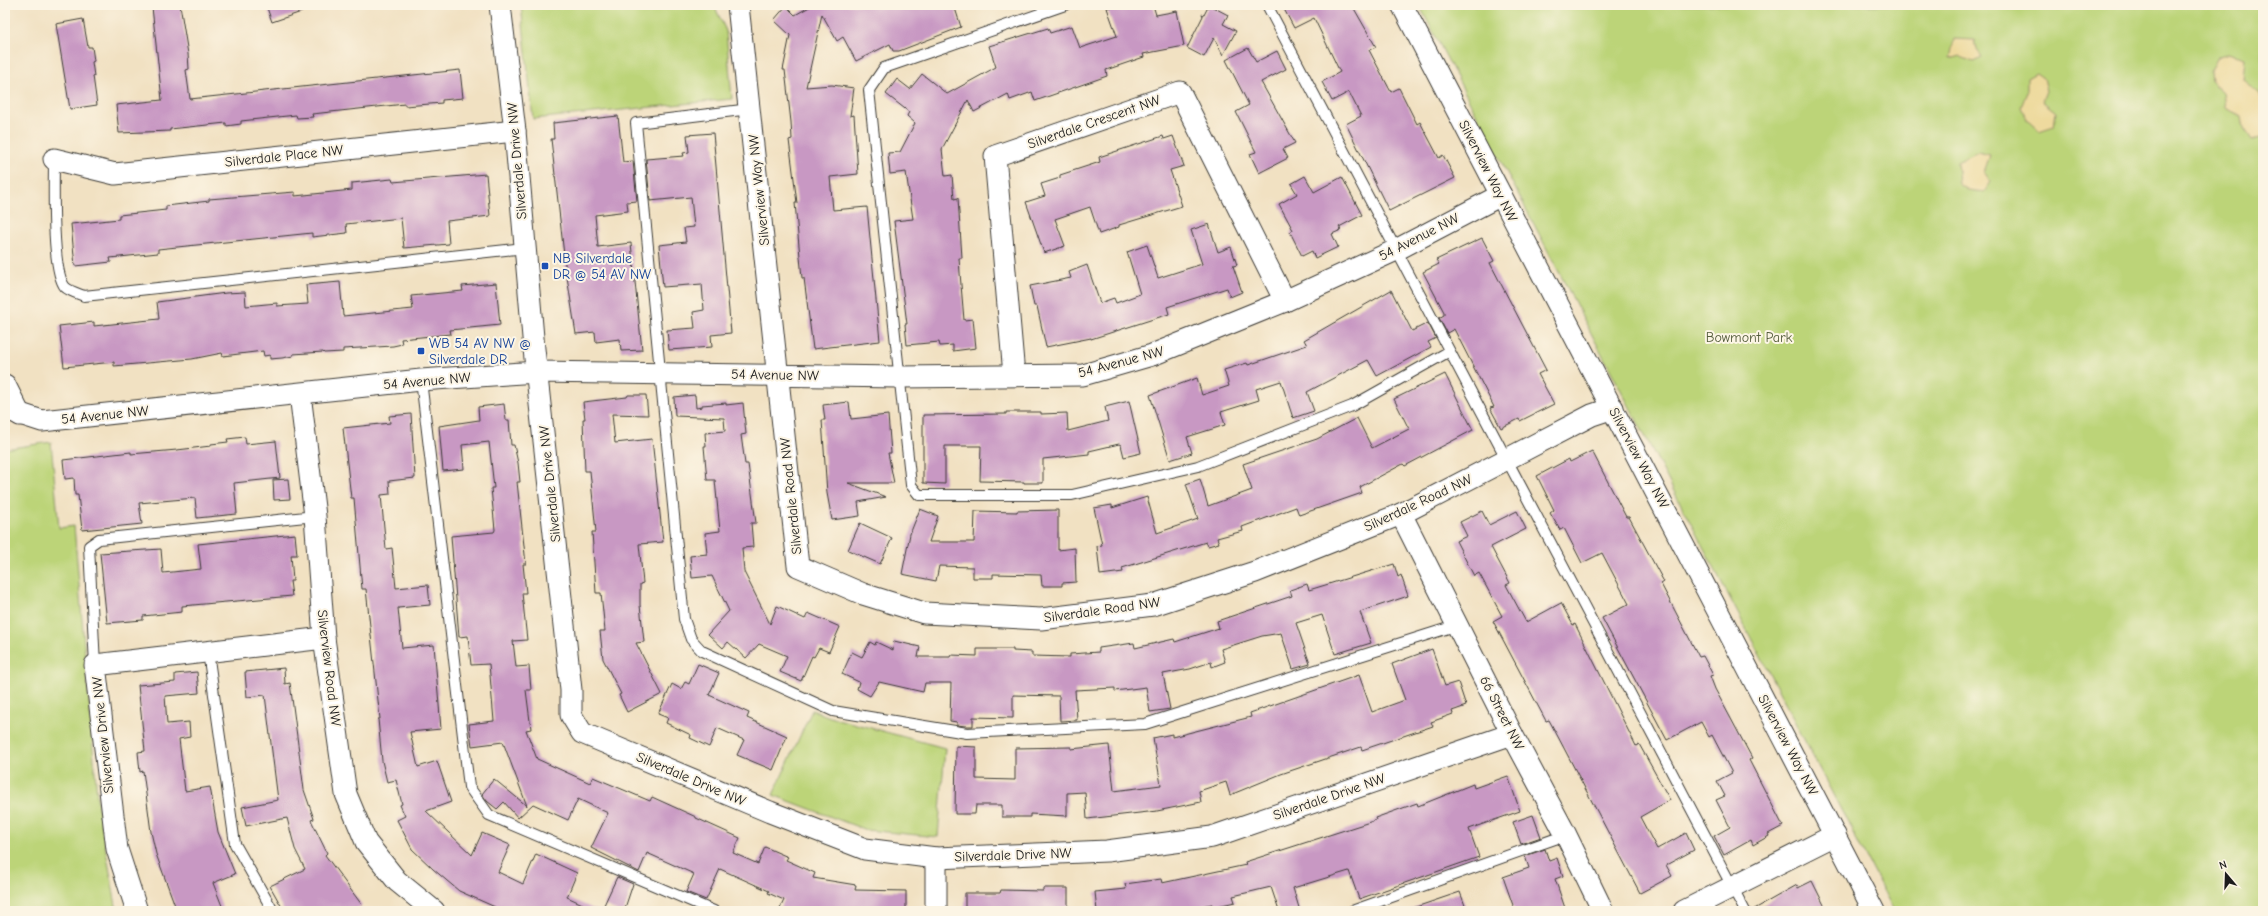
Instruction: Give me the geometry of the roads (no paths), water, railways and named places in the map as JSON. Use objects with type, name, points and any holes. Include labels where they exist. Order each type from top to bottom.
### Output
[{"type":"street","name":"Silverdale Drive NW","points":[[500,5],[515,131],[537,372],[571,690],[571,715],[582,733],[770,812],[864,849],[936,858],[1107,851],[1212,837],[1512,734]]},
{"type":"street","name":"Silverview Way NW","points":[[738,5],[779,375]]},
{"type":"street","name":"Silverview Way NW","points":[[1402,5],[1874,911]]},
{"type":"street","name":"Silverdale Crescent NW","points":[[1014,375],[996,156],[1180,92],[1286,301]]},
{"type":"street","name":"Silverdale Place NW","points":[[54,159],[115,174],[515,131]]},
{"type":"street","name":"54 Avenue NW","points":[[13,413],[42,421],[421,380],[537,372],[899,377],[1083,375],[1152,356],[1286,301],[1396,250],[1501,195]]},
{"type":"street","name":"Silverdale Road NW","points":[[779,375],[798,566],[863,594],[924,613],[1041,619],[1153,605],[1255,572],[1401,514],[1508,460],[1592,415],[1613,408]]},
{"type":"street","points":[[5,385],[13,413]]},
{"type":"street","name":"Silverview Road NW","points":[[300,394],[315,516],[324,638],[346,794],[366,842],[397,881],[434,911]]},
{"type":"street","name":"66 Street NW","points":[[1401,514],[1512,734],[1566,835],[1603,911]]},
{"type":"street","name":"Silverview Drive NW","points":[[138,911],[117,849],[95,665],[324,638]]},
{"type":"street","points":[[1684,911],[1835,835]]},
{"type":"street","points":[[936,858],[936,911]]},
{"type":"lane","points":[[1065,5],[884,68],[869,90],[911,485],[919,495],[1072,494],[1198,466],[1352,406],[1448,352]]},
{"type":"lane","points":[[1267,5],[1448,352],[1508,460],[1745,911]]},
{"type":"lane","points":[[750,108],[636,123],[684,619],[691,639],[702,651],[833,711],[967,733],[1145,724],[1458,625]]},
{"type":"lane","points":[[54,159],[53,195],[58,274],[65,288],[84,296],[525,248]]},
{"type":"lane","points":[[421,380],[468,787],[489,815],[714,911]]},
{"type":"lane","points":[[95,665],[89,546],[99,539],[315,516]]},
{"type":"lane","points":[[208,652],[235,844],[273,911]]},
{"type":"lane","points":[[1352,911],[1566,835]]},
{"type":"place","name":"NB Silverdale DR @ 54 AV NW","points":[[545,266]]},
{"type":"place","name":"WB 54 AV NW @ Silverdale DR","points":[[421,351]]},
{"type":"park label","name":"Bowmont Park","points":[[1749,337]]}]
